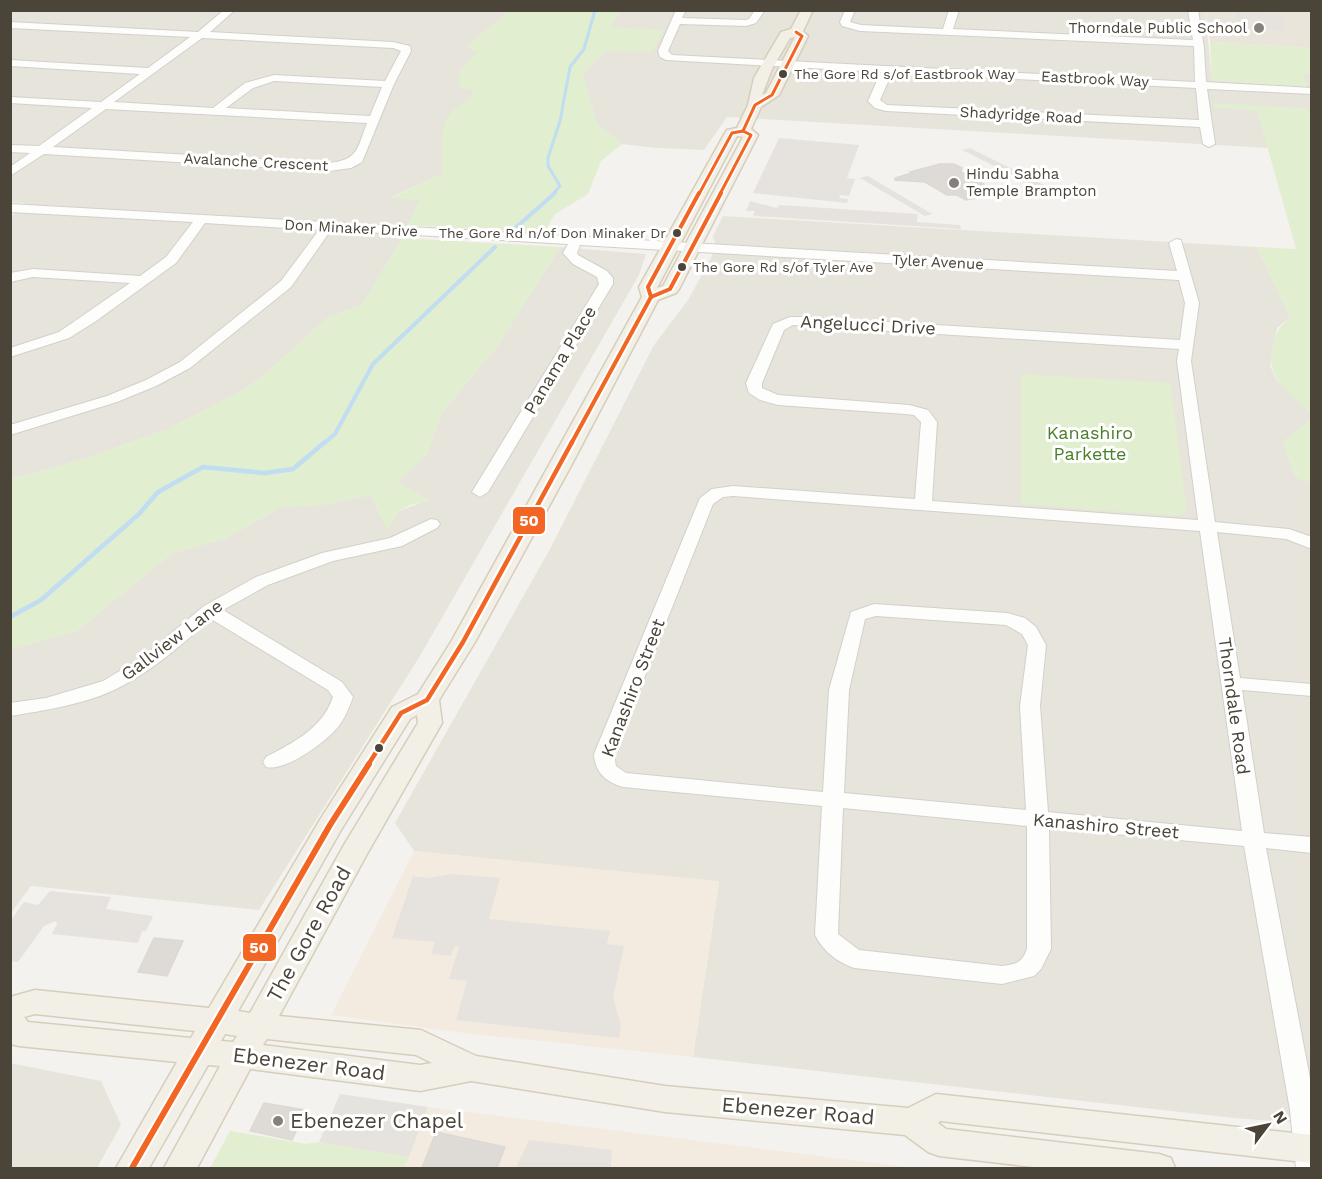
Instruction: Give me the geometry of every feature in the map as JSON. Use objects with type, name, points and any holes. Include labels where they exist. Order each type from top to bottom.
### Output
[{"type":"main road","name":"The Gore Road","points":[[756,105],[754,93],[785,35],[796,32],[807,10]]},
{"type":"main road","name":"The Gore Road","points":[[743,131],[756,105],[772,95],[802,36],[796,32]]},
{"type":"main road","name":"The Gore Road","points":[[132,1168],[308,863],[401,713],[427,700],[505,569],[651,297],[670,289],[751,135],[743,131],[732,133],[648,286],[651,297]]},
{"type":"main road","name":"The Gore Road","points":[[180,1168],[354,852],[430,723],[427,700]]},
{"type":"main road","name":"Ebenezer Road","points":[[10,1009],[35,1002],[421,1043],[471,1068],[665,1099],[912,1122]]},
{"type":"main road","name":"Ebenezer Road","points":[[10,1020],[19,1034],[241,1056],[420,1078],[471,1068]]},
{"type":"main road","points":[[1159,1168],[939,1142],[912,1122],[936,1107],[1309,1155]]},
{"type":"street","points":[[10,173],[200,35],[230,10]]},
{"type":"street","points":[[679,16],[746,23],[753,21],[760,10]]},
{"type":"street","points":[[850,10],[845,21],[854,28],[1197,43]]},
{"type":"street","points":[[947,32],[954,10]]},
{"type":"street","points":[[1193,10],[1200,84],[1209,144]]},
{"type":"street","name":"Eastbrook Way","points":[[679,16],[663,51],[666,56],[687,60],[1311,91]]},
{"type":"street","points":[[10,26],[200,35]]},
{"type":"street","name":"Avalanche Crescent","points":[[10,148],[339,166],[358,159],[389,84],[406,51],[401,46],[200,35]]},
{"type":"street","points":[[10,63],[149,71]]},
{"type":"street","name":"Shadyridge Road","points":[[888,69],[874,101],[886,108],[1205,124]]},
{"type":"street","points":[[215,112],[249,83],[260,79],[389,84]]},
{"type":"street","points":[[10,100],[374,120]]},
{"type":"street","name":"Don Minaker Drive","points":[[10,208],[692,248]]},
{"type":"street","points":[[10,353],[64,335],[171,260],[202,219]]},
{"type":"street","points":[[10,430],[112,399],[151,383],[184,365],[286,284],[327,227]]},
{"type":"street","name":"Panama Place","points":[[480,492],[606,284],[606,278],[602,274],[573,258],[570,253],[576,240]]},
{"type":"street","name":"Thorndale Road","points":[[1176,243],[1192,303],[1184,361],[1230,683],[1266,917],[1303,1110],[1309,1155]]},
{"type":"street","name":"Tyler Avenue","points":[[692,248],[1185,276]]},
{"type":"street","points":[[10,278],[33,273],[141,280]]},
{"type":"street","name":"Angelucci Drive","points":[[923,505],[929,423],[925,415],[905,408],[778,400],[765,397],[754,390],[758,374],[778,327],[782,323],[806,321],[1186,345]]},
{"type":"street","name":"Kanashiro Street","points":[[1311,544],[1289,534],[1208,526],[733,491],[711,497],[706,502],[604,754],[604,766],[611,775],[623,780],[1311,845]]},
{"type":"street","name":"Gallview Lane","points":[[10,710],[77,697],[126,677],[150,661],[210,610],[248,588],[282,572],[336,555],[396,542],[431,524]]},
{"type":"street","points":[[210,610],[335,686],[343,697],[340,707],[322,733],[273,762]]},
{"type":"street","points":[[874,610],[1007,619],[1018,622],[1029,631],[1037,645],[1030,706],[1037,820],[1039,949],[1033,966],[1021,974],[1002,975],[854,959],[833,945],[826,935],[832,801],[839,690],[857,616],[874,610]]},
{"type":"street","points":[[1230,683],[1311,690]]},
{"type":"shaded area","points":[[1205,10],[1212,80],[1307,87],[1302,73],[1311,74],[1311,109],[1214,104],[1214,107],[1257,110],[1269,148],[727,117],[704,150],[656,148],[622,144],[597,124],[582,74],[606,51],[610,27],[620,11]]},
{"type":"shaded area","name":"Thorndale Public School","points":[[1205,10],[1311,11],[1311,48],[1210,42]]},
{"type":"shaded area","points":[[11,11],[510,11],[467,46],[478,52],[460,72],[475,91],[467,102],[451,113],[442,174],[392,197],[420,200],[402,238],[363,304],[326,319],[269,371],[245,389],[171,428],[81,460],[11,479],[11,217],[25,203],[11,202]]},
{"type":"shaded area","points":[[1236,11],[1283,16],[1284,31],[1237,27]]},
{"type":"shaded area","points":[[779,138],[859,145],[847,178],[855,179],[849,196],[840,195],[839,198],[848,199],[847,203],[753,193]]},
{"type":"shaded area","points":[[970,148],[1044,185],[1037,187],[962,150]]},
{"type":"shaded area","points":[[868,176],[932,214],[925,216],[860,178]]},
{"type":"shaded area","points":[[750,201],[777,208],[779,205],[918,214],[917,222],[960,225],[961,229],[753,216],[755,211],[746,211]]},
{"type":"shaded area","points":[[723,216],[1257,247],[1290,317],[1277,328],[1270,366],[1277,380],[1311,413],[1311,419],[1283,442],[1295,476],[1312,484],[1311,1124],[1234,1118],[693,1057],[719,882],[414,851],[395,823],[550,549],[654,345],[688,300],[712,256],[715,243],[713,236]]},
{"type":"shaded area","points":[[560,247],[646,254],[639,275],[420,656],[259,910],[31,886],[11,913],[11,649],[77,631],[172,553],[224,539],[281,507],[321,505],[371,495],[387,530],[399,511],[428,500],[397,482],[427,454],[440,417],[498,345]]},
{"type":"shaded area","points":[[414,851],[719,881],[693,1057],[472,1034],[331,1015]]},
{"type":"shaded area","points":[[450,874],[500,878],[489,919],[610,931],[607,944],[624,946],[613,998],[621,1024],[619,1038],[456,1020],[467,981],[449,979],[459,947],[455,945],[451,956],[431,954],[435,942],[392,938],[413,876],[428,878]]},
{"type":"shaded area","points":[[50,891],[111,897],[106,909],[153,916],[146,931],[142,931],[138,943],[52,934],[57,924],[56,921],[44,926],[18,962],[11,961],[11,920],[24,902],[38,905]]},
{"type":"shaded area","points":[[10,1063],[101,1081],[121,1125],[97,1168],[11,1168]]},
{"type":"shaded area","points":[[340,1094],[428,1107],[409,1157],[319,1142]]},
{"type":"shaded area","points":[[428,1107],[915,1168],[404,1168]]},
{"type":"shaded area","points":[[529,1140],[612,1150],[611,1168],[516,1168]]},
{"type":"green space","points":[[510,11],[620,11],[611,27],[664,30],[652,52],[606,51],[582,74],[597,124],[622,144],[601,161],[588,194],[555,214],[544,233],[407,225],[420,200],[391,198],[442,174],[444,126],[454,110],[475,91],[459,87],[460,72],[478,52],[467,46]]},
{"type":"green space","points":[[1210,42],[1311,48],[1311,74],[1302,74],[1308,87],[1212,80]]},
{"type":"green space","points":[[1213,103],[1311,109],[1311,413],[1288,392],[1272,369],[1272,349],[1275,339],[1280,328],[1290,317],[1257,247],[1296,249],[1257,110],[1214,107]]},
{"type":"green space","points":[[402,238],[560,247],[498,345],[440,417],[427,454],[398,482],[429,501],[410,505],[399,511],[387,531],[371,495],[321,505],[281,507],[224,539],[172,553],[77,631],[11,649],[11,479],[81,460],[171,428],[245,389],[269,371],[326,319],[363,304]]},
{"type":"green space","name":"Kanashiro Parkette","points":[[1021,374],[1170,383],[1187,511],[1178,516],[1021,504]]},
{"type":"green space","points":[[1311,419],[1311,484],[1295,476],[1283,442]]},
{"type":"green space","points":[[230,1131],[306,1144],[319,1142],[409,1157],[404,1168],[210,1168]]},
{"type":"building","name":"Hindu Sabha Temple Brampton","points":[[940,164],[954,164],[962,168],[961,172],[984,184],[982,190],[992,195],[966,200],[957,195],[947,195],[925,182],[895,180],[895,178],[912,173],[910,172]]},
{"type":"building","points":[[154,938],[183,941],[167,976],[138,972]]},
{"type":"building","name":"Ebenezer Chapel","points":[[264,1103],[306,1110],[292,1140],[250,1131]]},
{"type":"building","points":[[436,1132],[505,1147],[497,1168],[422,1168]]},
{"type":"waterway","points":[[553,194],[560,186],[548,166],[548,158],[560,121],[570,67],[584,49],[595,10]]},
{"type":"waterway","points":[[513,230],[555,193]]},
{"type":"waterway","points":[[323,444],[335,434],[373,364],[495,247]]},
{"type":"waterway","points":[[10,617],[41,600],[139,514],[158,492],[203,467],[265,473],[293,469],[325,442]]},
{"type":"transit line","name":"50","points":[[743,131],[755,105],[772,95],[802,36],[796,32]]},
{"type":"transit line","name":"50","points":[[743,131],[751,135],[670,289],[651,297],[648,287],[732,133],[743,131]]},
{"type":"transit line","name":"50","points":[[132,1168],[330,825],[401,713],[427,700],[463,642],[651,297]]},
{"type":"place","name":"Thorndale Public School","points":[[1259,28]]},
{"type":"place","name":"The Gore Rd s/of Eastbrook Way","points":[[783,74]]},
{"type":"place","name":"Hindu Sabha Temple Brampton","points":[[954,183]]},
{"type":"place","name":"The Gore Rd n/of Don Minaker Dr","points":[[677,233]]},
{"type":"place","name":"The Gore Rd s/of Tyler Ave","points":[[682,267]]},
{"type":"place","name":"Ebenezer Chapel","points":[[278,1121]]}]
